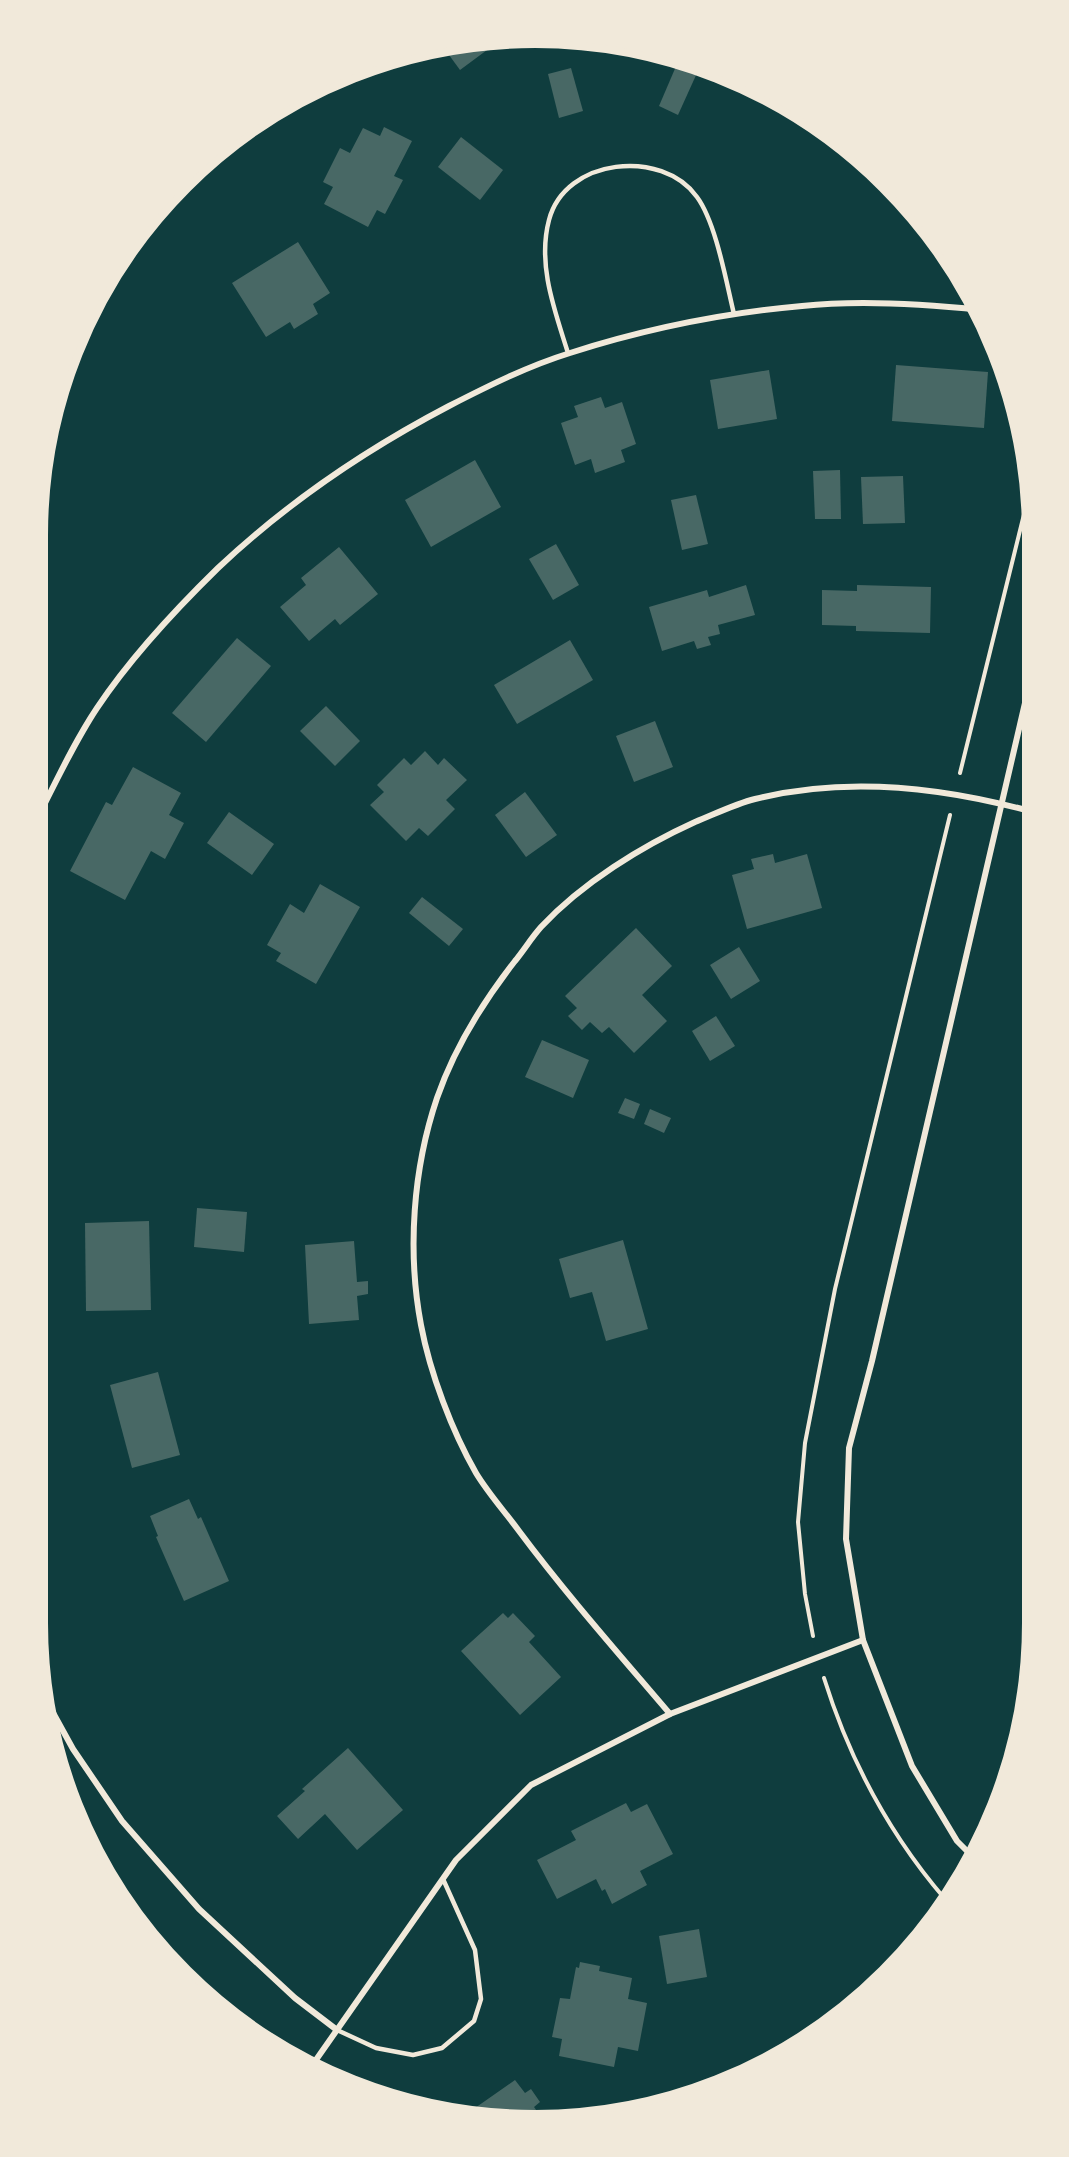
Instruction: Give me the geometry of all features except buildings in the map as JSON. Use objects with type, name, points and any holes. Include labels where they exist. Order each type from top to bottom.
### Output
[{"type":"street","points":[[44,806],[97,708],[149,640],[199,587],[254,535],[298,499],[360,455],[474,393],[568,353],[664,328],[734,314],[804,305],[915,305],[971,309]]},
{"type":"street","points":[[968,1852],[957,1840],[912,1766],[863,1640],[846,1539],[849,1448],[872,1361],[1026,699]]},
{"type":"street","points":[[670,1714],[534,1551],[477,1474],[443,1403],[421,1326],[414,1267],[414,1214],[425,1144],[437,1097],[457,1051],[494,988],[542,926],[621,862],[666,835],[752,800],[792,791],[834,787],[911,789],[1002,803],[1026,810]]},
{"type":"street","points":[[315,2062],[456,1860],[531,1785],[670,1714],[863,1640]]},
{"type":"street","points":[[52,1711],[73,1749],[123,1821],[199,1908],[295,1998],[337,2030]]},
{"type":"lane","points":[[568,353],[553,305],[544,242],[549,217],[560,196],[583,177],[605,168],[633,165],[661,171],[680,180],[697,196],[708,215],[734,314]]},
{"type":"lane","points":[[337,2030],[376,2048],[413,2055],[442,2048],[474,2021],[481,1999],[475,1950],[443,1879]]}]
